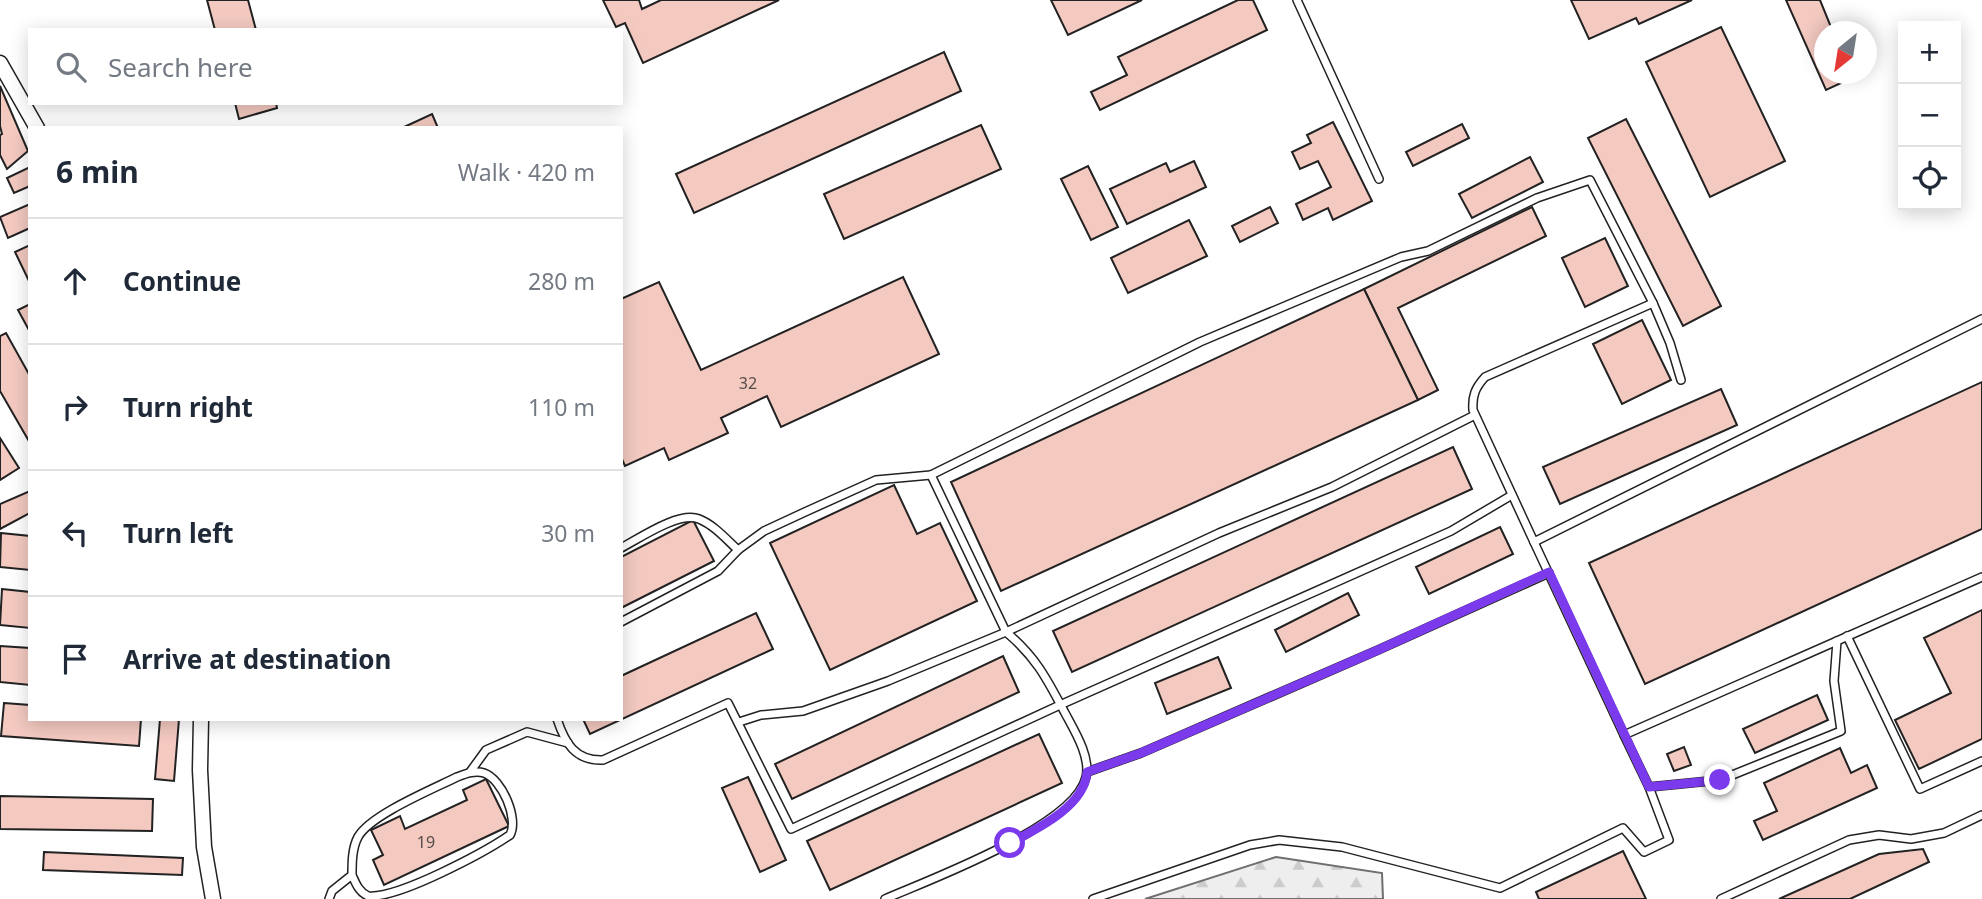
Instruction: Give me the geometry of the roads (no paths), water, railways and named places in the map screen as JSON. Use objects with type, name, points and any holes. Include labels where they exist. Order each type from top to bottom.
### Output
[{"type":"street","points":[[0,63],[36,126]]},
{"type":"street","points":[[201,721],[200,770],[204,847],[213,899]]},
{"type":"lane","points":[[1297,0],[1379,179]]},
{"type":"lane","points":[[623,621],[718,571],[738,550],[764,531],[876,480],[931,475],[1200,342],[1371,268],[1427,251],[1537,198],[1590,180],[1653,303],[1670,343],[1681,380]]},
{"type":"lane","points":[[1093,899],[1250,845],[1279,840],[1342,848],[1500,888],[1623,828],[1644,852],[1669,840],[1649,787],[1475,415],[1472,399],[1476,387],[1485,377],[1653,303]]},
{"type":"lane","points":[[1534,542],[1982,320]]},
{"type":"lane","points":[[739,722],[761,715],[803,711],[888,681],[1006,632],[1219,533],[1332,487],[1475,415]]},
{"type":"lane","points":[[886,899],[1045,825],[1069,806],[1082,788],[1087,772],[1087,763],[1060,705],[1040,667],[1006,632],[931,475]]},
{"type":"lane","points":[[558,721],[573,751],[589,761],[603,760],[728,702],[791,829],[1060,705],[1451,531],[1512,495]]},
{"type":"lane","points":[[623,547],[677,519],[688,517],[708,524],[738,550]]},
{"type":"lane","points":[[1087,772],[1154,747],[1549,572]]},
{"type":"lane","points":[[1624,735],[1982,577]]},
{"type":"lane","points":[[1847,636],[1920,789],[1982,761]]},
{"type":"lane","points":[[1649,787],[1720,780],[1841,731],[1834,681],[1837,641]]},
{"type":"lane","points":[[470,772],[494,779],[505,797],[513,819],[514,827],[510,835],[451,873],[406,892],[377,899],[359,889],[352,875],[353,857],[359,836],[374,821],[470,772],[486,750],[527,732],[569,743]]},
{"type":"lane","points":[[1721,899],[1849,840],[1879,835],[1911,839],[1944,833],[1982,815]]},
{"type":"lane","points":[[329,899],[332,891],[352,875]]}]
